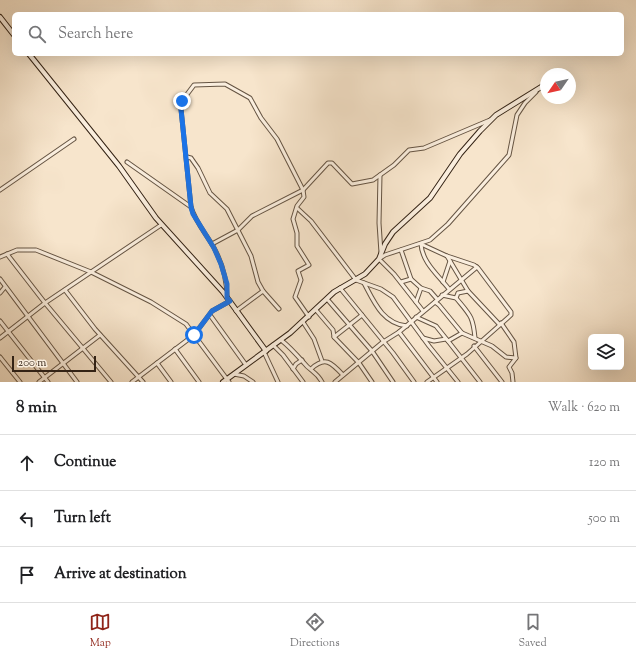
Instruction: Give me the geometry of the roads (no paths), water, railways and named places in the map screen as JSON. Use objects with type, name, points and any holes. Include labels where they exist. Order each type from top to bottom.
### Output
[{"type":"main road","points":[[0,17],[12,32]]},
{"type":"main road","points":[[31,56],[119,166],[162,225],[229,300],[265,351]]},
{"type":"main road","points":[[226,381],[281,340],[309,317],[340,288],[365,274],[380,257],[385,244],[393,232],[430,198],[460,154],[492,119],[502,111],[538,89]]},
{"type":"street","points":[[132,382],[194,335],[216,308],[229,300],[224,272],[212,244],[193,214],[191,207],[181,109],[182,101],[194,85],[225,84],[250,98],[261,118],[277,139],[303,190],[304,197],[297,208],[293,219],[297,246],[309,265],[298,271],[301,280],[295,296],[309,317]]},
{"type":"street","points":[[380,257],[421,244],[430,240],[440,232],[509,155],[517,115],[525,103],[538,89]]},
{"type":"street","points":[[212,244],[238,230],[252,216],[303,190],[328,163],[332,163],[352,184],[365,183],[394,166],[409,150],[424,148],[492,119]]},
{"type":"street","points":[[0,190],[63,145],[74,139]]},
{"type":"street","points":[[187,157],[191,158],[198,168],[210,193],[227,209],[251,256],[258,282],[263,291],[279,309]]},
{"type":"street","points":[[127,162],[191,207]]},
{"type":"street","points":[[380,175],[380,257],[423,311]]},
{"type":"street","points":[[297,208],[311,221],[356,280],[381,289],[393,297],[458,382]]},
{"type":"street","points":[[0,338],[65,290],[162,225]]},
{"type":"street","points":[[421,244],[447,256],[477,267],[511,312],[510,315],[461,358],[427,382]]},
{"type":"street","points":[[421,244],[421,251],[430,266],[450,289]]},
{"type":"street","points":[[0,257],[17,250],[36,250],[91,272],[173,316],[186,324],[226,381]]},
{"type":"street","points":[[401,250],[410,279],[421,288],[430,292],[462,333],[492,346],[506,357],[516,358]]},
{"type":"street","points":[[7,254],[45,304],[111,382]]},
{"type":"street","points":[[447,256],[468,291],[500,324],[514,342],[516,358],[509,367],[512,373],[513,382]]},
{"type":"street","points":[[444,282],[450,261]]},
{"type":"street","points":[[334,382],[383,342],[399,332],[477,267]]},
{"type":"street","points":[[0,279],[77,382]]},
{"type":"street","points":[[401,282],[410,279]]},
{"type":"street","points":[[364,283],[376,304],[387,318],[397,325],[406,326]]},
{"type":"street","points":[[0,293],[6,287]]},
{"type":"street","points":[[340,288],[414,382]]},
{"type":"street","points":[[416,302],[421,288]]},
{"type":"street","points":[[65,290],[100,335],[143,382]]},
{"type":"street","points":[[236,311],[263,291]]},
{"type":"street","points":[[456,298],[458,293],[468,291]]},
{"type":"street","points":[[442,295],[456,298],[472,318],[475,338]]},
{"type":"street","points":[[327,299],[372,351],[393,382]]},
{"type":"street","points":[[316,310],[333,330],[334,337],[358,363],[372,382]]},
{"type":"street","points":[[210,315],[246,365]]},
{"type":"street","points":[[334,337],[362,315]]},
{"type":"street","points":[[416,317],[436,326],[480,382]]},
{"type":"street","points":[[0,321],[48,382]]},
{"type":"street","points":[[303,322],[314,339],[322,361]]},
{"type":"street","points":[[399,332],[437,382]]},
{"type":"street","points":[[423,338],[434,341],[447,340],[462,333]]},
{"type":"street","points":[[38,382],[100,335]]},
{"type":"street","points":[[281,340],[311,370],[318,374],[322,382]]},
{"type":"street","points":[[274,345],[303,382]]},
{"type":"street","points":[[474,346],[502,382]]},
{"type":"street","points":[[175,349],[199,382]]},
{"type":"street","points":[[265,351],[278,382]]},
{"type":"street","points":[[0,357],[20,382]]},
{"type":"street","points":[[293,369],[296,364],[302,360]]},
{"type":"street","points":[[311,370],[322,361]]},
{"type":"street","points":[[322,361],[330,363],[343,374]]},
{"type":"street","points":[[157,363],[171,382]]},
{"type":"street","points":[[234,374],[244,376],[253,382]]}]
